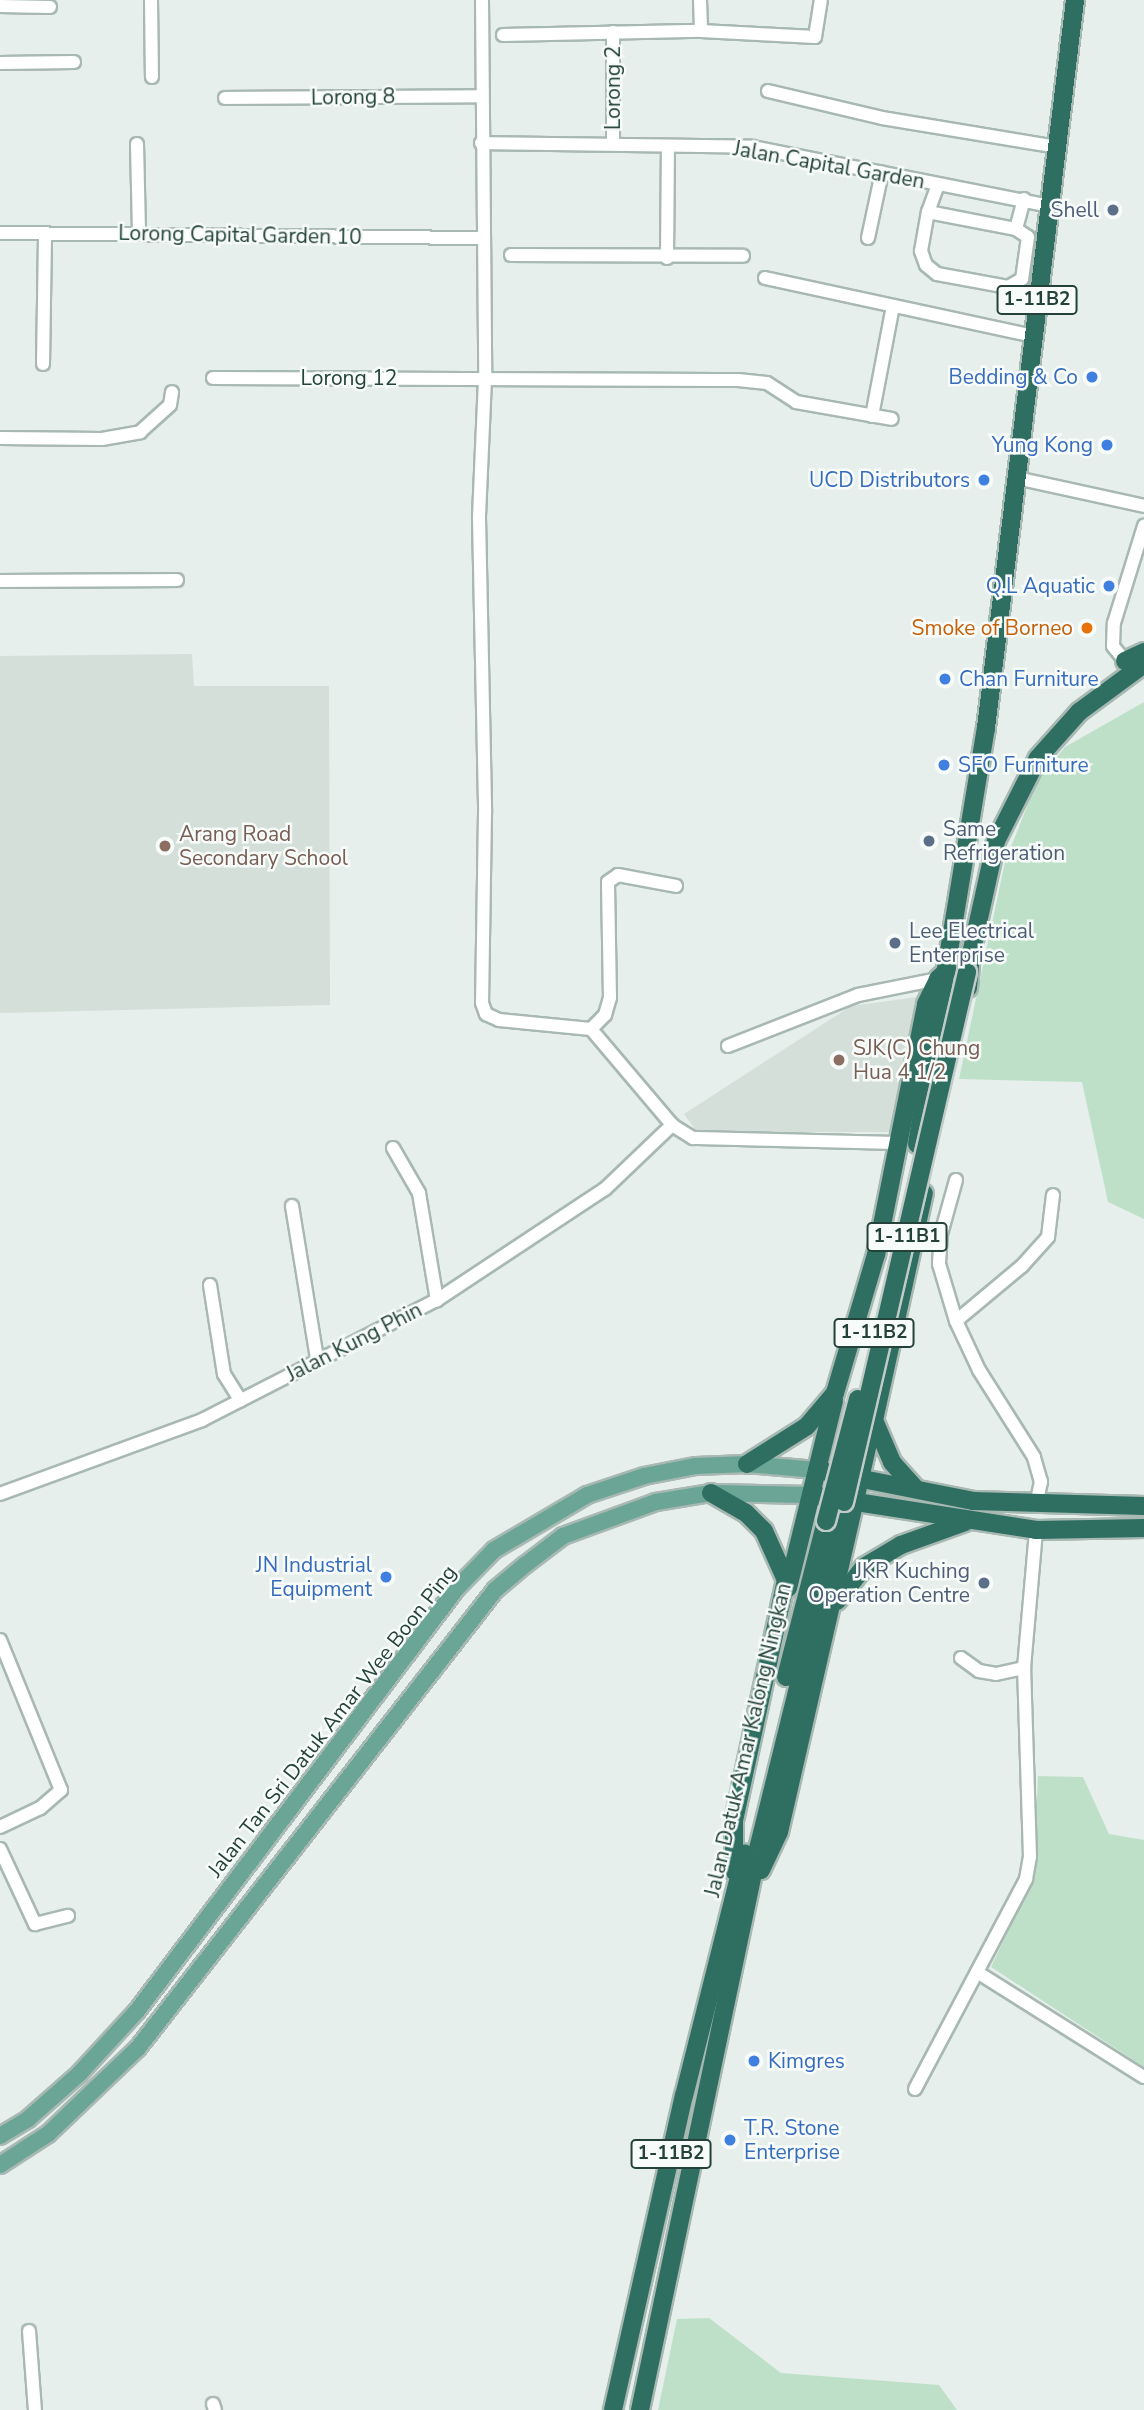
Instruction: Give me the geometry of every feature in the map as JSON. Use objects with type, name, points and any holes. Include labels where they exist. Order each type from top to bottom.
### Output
[{"type":"highway","name":"Jalan Datuk Amar Kalong Ningkan","points":[[612,2410],[740,1901],[872,1395],[951,973],[986,727],[1075,0]]},
{"type":"highway","points":[[1125,660],[1144,652]]},
{"type":"highway","name":"Jalan Datuk Amar Kalong Ningkan","points":[[951,973],[971,953],[996,841],[1038,758],[1079,712],[1144,664]]},
{"type":"highway","points":[[740,1901],[779,1832],[968,999],[971,953]]},
{"type":"highway","points":[[740,1901],[734,1821],[835,1394],[876,1255],[926,1004],[951,973]]},
{"type":"highway","points":[[747,1464],[807,1426],[835,1394]]},
{"type":"highway","points":[[874,1420],[892,1462],[916,1489]]},
{"type":"highway","points":[[817,1470],[973,1501],[1037,1505],[1144,1506]]},
{"type":"highway","points":[[711,1493],[746,1513],[764,1531],[786,1580],[782,1612]]},
{"type":"highway","points":[[811,1495],[1035,1530],[1144,1528]]},
{"type":"highway","points":[[827,1619],[846,1584],[864,1567],[901,1545],[968,1521]]},
{"type":"highway","name":"Jalan Datuk Amar Kalong Ningkan","points":[[639,2410],[740,1901]]},
{"type":"main road","name":"Jalan Tan Sri Datuk Amar Wee Boon Ping","points":[[0,2136],[28,2119],[79,2074],[137,2011],[456,1589],[494,1550],[587,1495],[644,1476],[696,1466],[747,1464],[817,1470]]},
{"type":"main road","points":[[0,2165],[48,2134],[138,2048],[495,1590],[563,1536],[601,1519],[656,1502],[711,1493],[811,1495]]},
{"type":"street","points":[[151,0],[152,77]]},
{"type":"street","points":[[482,0],[481,238],[485,379],[479,518],[485,826],[482,1003],[486,1014],[499,1020],[592,1029],[672,1125],[693,1138],[900,1143]]},
{"type":"street","points":[[700,0],[701,31]]},
{"type":"street","points":[[503,35],[701,31],[815,37],[821,0]]},
{"type":"street","points":[[0,6],[50,8]]},
{"type":"street","name":"Lorong 2","points":[[613,32],[613,143]]},
{"type":"street","points":[[0,63],[74,62]]},
{"type":"street","points":[[768,91],[882,118],[1057,146]]},
{"type":"street","name":"Lorong 8","points":[[225,98],[481,96]]},
{"type":"street","name":"Jalan Capital Garden","points":[[481,143],[613,143],[752,148],[1049,206]]},
{"type":"street","points":[[137,144],[139,233]]},
{"type":"street","points":[[667,258],[668,146]]},
{"type":"street","points":[[868,238],[882,172]]},
{"type":"street","points":[[929,212],[1016,229],[1029,244],[1022,279],[1016,285],[937,274],[926,265],[921,251],[929,212],[938,185]]},
{"type":"street","points":[[1016,229],[1024,199]]},
{"type":"street","name":"Lorong Capital Garden 10","points":[[0,233],[481,238]]},
{"type":"street","points":[[43,364],[45,234]]},
{"type":"street","points":[[511,255],[667,258],[743,256]]},
{"type":"street","points":[[765,278],[1033,336]]},
{"type":"street","points":[[872,415],[892,306]]},
{"type":"street","name":"Lorong 12","points":[[213,378],[738,380],[766,383],[796,402],[892,419]]},
{"type":"street","points":[[0,438],[102,439],[140,432],[170,405],[172,391]]},
{"type":"street","points":[[1016,478],[1144,506]]},
{"type":"street","points":[[1125,660],[1113,646],[1114,623],[1144,526]]},
{"type":"street","points":[[0,581],[177,580]]},
{"type":"street","points":[[592,1029],[605,1015],[610,998],[608,881],[618,875],[677,886]]},
{"type":"street","points":[[728,1046],[858,995],[951,973]]},
{"type":"street","name":"Jalan Kung Phin","points":[[0,1494],[122,1451],[240,1400],[437,1300],[605,1189],[672,1125]]},
{"type":"street","points":[[393,1148],[418,1193],[437,1300]]},
{"type":"street","points":[[956,1180],[941,1234],[939,1264],[957,1321],[979,1370],[1034,1457],[1041,1482],[1037,1505]]},
{"type":"street","points":[[957,1321],[1022,1266],[1048,1237],[1053,1195]]},
{"type":"street","points":[[292,1206],[317,1359]]},
{"type":"street","points":[[210,1285],[224,1374],[240,1400]]},
{"type":"street","points":[[915,2089],[1026,1879],[1030,1857],[1024,1668],[1035,1530]]},
{"type":"street","points":[[0,1640],[61,1790],[40,1808],[0,1827]]},
{"type":"street","points":[[961,1658],[979,1671],[996,1674],[1024,1668]]},
{"type":"street","points":[[0,1849],[35,1924],[68,1916]]},
{"type":"street","points":[[977,1972],[1144,2077]]},
{"type":"street","points":[[29,2331],[35,2410]]},
{"type":"shaded area","name":"Arang Road Secondary School","points":[[192,654],[194,686],[329,686],[330,1005],[0,1013],[0,656]]},
{"type":"shaded area","name":"SJK(C) Chung Hua 4 1/2","points":[[925,996],[894,1132],[697,1132],[684,1114],[851,1006]]},
{"type":"green space","points":[[1144,702],[1144,1219],[1108,1202],[1082,1082],[959,1079],[1005,862],[1037,781],[1065,747]]},
{"type":"green space","points":[[1038,1776],[1083,1777],[1109,1834],[1144,1840],[1144,2067],[991,1967],[1034,1877]]},
{"type":"green space","points":[[709,2318],[781,2373],[939,2385],[957,2410],[658,2410],[677,2319]]},
{"type":"place","name":"Shell","points":[[1113,210]]},
{"type":"place","name":"Bedding & Co","points":[[1092,377]]},
{"type":"place","name":"Yung Kong","points":[[1107,445]]},
{"type":"place","name":"UCD Distributors","points":[[984,480]]},
{"type":"place","name":"Q.L Aquatic","points":[[1109,586]]},
{"type":"place","name":"Smoke of Borneo","points":[[1087,628]]},
{"type":"place","name":"Chan Furniture","points":[[945,679]]},
{"type":"place","name":"SFO Furniture","points":[[944,765]]},
{"type":"place","name":"Same Refrigeration","points":[[929,841]]},
{"type":"place","name":"Arang Road Secondary School","points":[[165,846]]},
{"type":"place","name":"Lee Electrical Enterprise","points":[[895,943]]},
{"type":"place","name":"SJK(C) Chung Hua 4 1/2","points":[[839,1060]]},
{"type":"place","name":"JN Industrial Equipment","points":[[386,1577]]},
{"type":"place","name":"JKR Kuching Operation Centre","points":[[984,1583]]},
{"type":"place","name":"Kimgres","points":[[754,2061]]},
{"type":"place","name":"T.R. Stone Enterprise","points":[[730,2140]]}]
